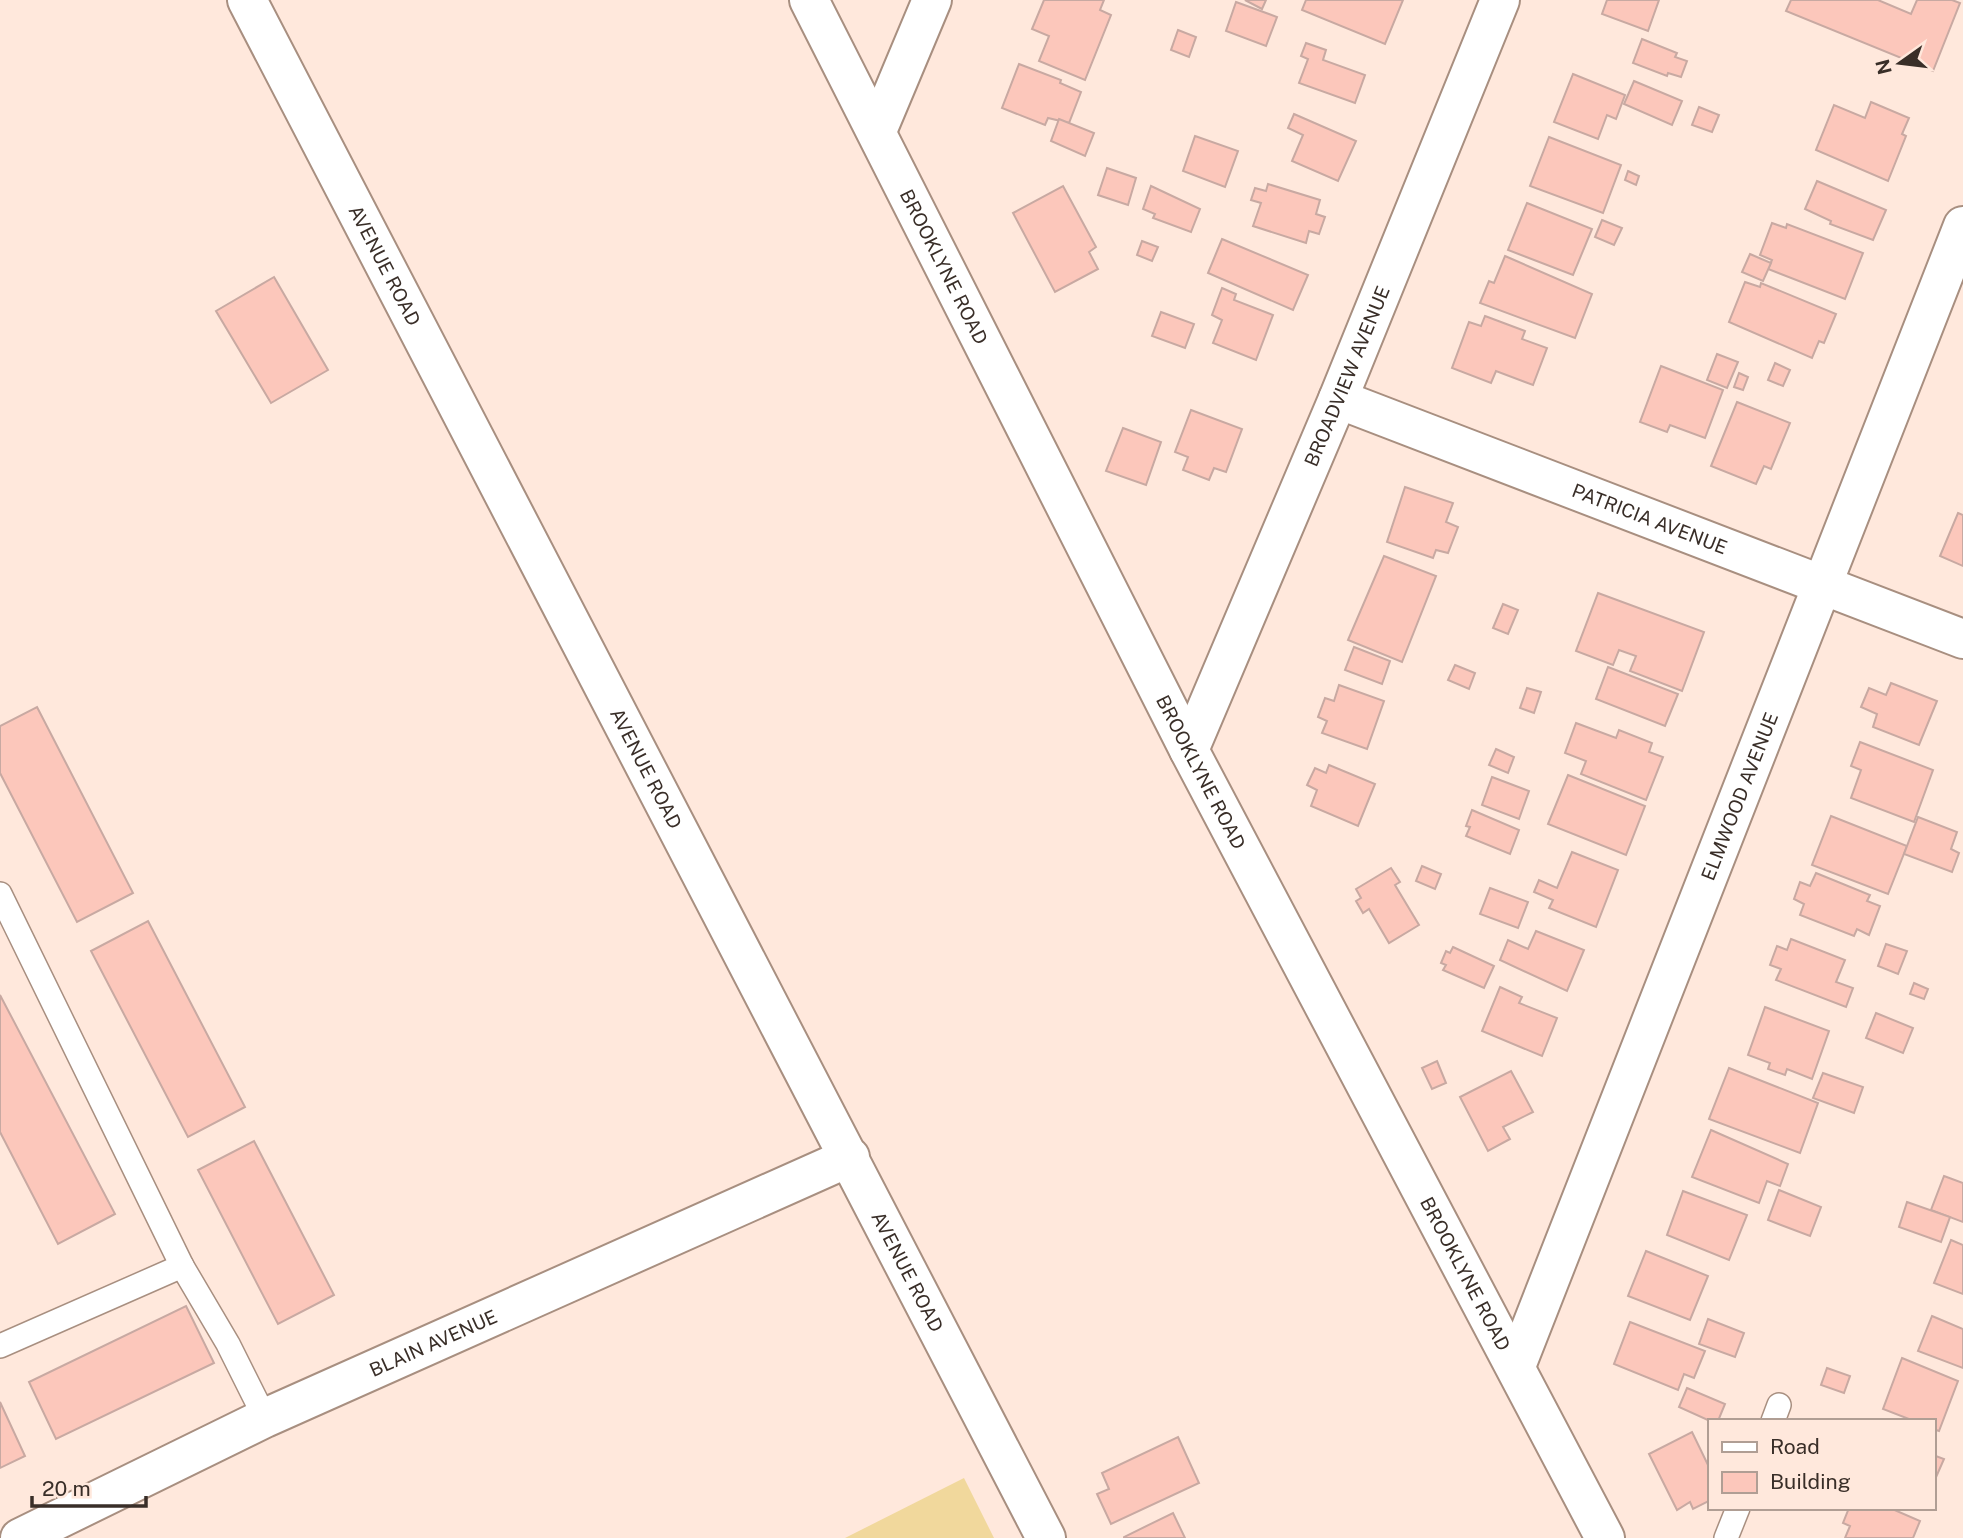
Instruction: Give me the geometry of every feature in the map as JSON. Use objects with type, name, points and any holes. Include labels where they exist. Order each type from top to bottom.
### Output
[{"type":"street","name":"AVENUE ROAD","points":[[247,0],[850,1157],[1045,1538]]},
{"type":"street","name":"BROOKLYNE ROAD","points":[[809,0],[1189,750],[1605,1538]]},
{"type":"street","points":[[877,131],[932,0]]},
{"type":"street","name":"BROADVIEW AVENUE","points":[[1189,750],[1338,399],[1500,0]]},
{"type":"street","name":"ELMWOOD AVENUE","points":[[1516,1366],[1963,226]]},
{"type":"street","name":"PATRICIA AVENUE","points":[[1338,399],[1963,639]]},
{"type":"street","name":"BLAIN AVENUE","points":[[20,1538],[265,1418],[850,1157]]},
{"type":"lane","points":[[0,894],[182,1266],[228,1344],[265,1418]]},
{"type":"lane","points":[[0,1346],[182,1266]]},
{"type":"lane","points":[[1726,1538],[1737,1510]]},
{"type":"shaded area","points":[[964,1478],[994,1538],[845,1538]]},
{"type":"building","points":[[1044,0],[1104,0],[1100,10],[1111,15],[1085,80],[1039,61],[1049,36],[1032,29]]},
{"type":"building","points":[[1245,0],[1266,0],[1262,9]]},
{"type":"building","points":[[1306,0],[1403,0],[1385,44],[1302,10]]},
{"type":"building","points":[[1607,0],[1659,0],[1648,31],[1602,14]]},
{"type":"building","points":[[1791,0],[1878,0],[1911,14],[1917,0],[1952,0],[1960,3],[1933,71],[1786,11]]},
{"type":"building","points":[[1236,2],[1277,17],[1266,46],[1226,31]]},
{"type":"building","points":[[1178,30],[1196,37],[1189,57],[1171,50]]},
{"type":"building","points":[[1642,39],[1677,53],[1675,57],[1687,61],[1681,77],[1668,73],[1667,76],[1633,63]]},
{"type":"building","points":[[1306,43],[1326,50],[1323,60],[1365,75],[1355,103],[1299,83],[1308,59],[1301,56]]},
{"type":"building","points":[[1019,64],[1061,80],[1060,83],[1081,92],[1069,123],[1048,118],[1045,125],[1002,108]]},
{"type":"building","points":[[1573,74],[1625,95],[1616,119],[1607,115],[1598,139],[1554,122]]},
{"type":"building","points":[[1634,81],[1682,101],[1672,125],[1624,104]]},
{"type":"building","points":[[1871,102],[1909,118],[1902,134],[1906,136],[1888,181],[1816,150],[1834,105],[1865,118]]},
{"type":"building","points":[[1699,107],[1719,115],[1712,132],[1692,125]]},
{"type":"building","points":[[1294,114],[1356,141],[1338,181],[1292,161],[1303,135],[1288,128]]},
{"type":"building","points":[[1059,119],[1094,133],[1085,156],[1051,141]]},
{"type":"building","points":[[1195,136],[1238,151],[1225,187],[1183,171]]},
{"type":"building","points":[[1549,137],[1621,165],[1603,213],[1530,186]]},
{"type":"building","points":[[1107,168],[1136,178],[1128,205],[1098,195]]},
{"type":"building","points":[[1628,171],[1639,176],[1636,185],[1625,180]]},
{"type":"building","points":[[1817,181],[1886,210],[1873,240],[1830,224],[1831,221],[1805,209]]},
{"type":"building","points":[[1268,184],[1320,200],[1316,214],[1325,217],[1319,234],[1309,231],[1306,243],[1253,226],[1261,203],[1251,200],[1255,188],[1266,191]]},
{"type":"building","points":[[1063,186],[1096,247],[1089,252],[1098,269],[1055,292],[1013,213]]},
{"type":"building","points":[[1151,186],[1200,209],[1191,232],[1153,218],[1155,214],[1143,209]]},
{"type":"building","points":[[1527,203],[1592,229],[1573,275],[1508,250]]},
{"type":"building","points":[[1602,220],[1622,228],[1614,245],[1595,237]]},
{"type":"building","points":[[1772,223],[1786,228],[1787,224],[1863,253],[1845,299],[1768,269],[1772,260],[1760,255]]},
{"type":"building","points":[[1222,239],[1308,275],[1293,310],[1208,273]]},
{"type":"building","points":[[1142,241],[1158,247],[1152,261],[1137,255]]},
{"type":"building","points":[[1750,254],[1771,263],[1763,281],[1742,272]]},
{"type":"building","points":[[1505,256],[1592,294],[1575,338],[1480,303],[1489,281],[1494,283]]},
{"type":"building","points":[[274,277],[328,370],[271,403],[216,311]]},
{"type":"building","points":[[1745,282],[1760,287],[1761,283],[1836,314],[1824,343],[1819,341],[1812,358],[1729,322]]},
{"type":"building","points":[[1222,288],[1236,294],[1234,300],[1273,315],[1256,360],[1213,343],[1222,320],[1212,315]]},
{"type":"building","points":[[1161,312],[1194,324],[1185,348],[1152,336]]},
{"type":"building","points":[[1485,316],[1525,331],[1522,339],[1547,348],[1533,385],[1496,371],[1491,383],[1452,368],[1469,322],[1481,326]]},
{"type":"building","points":[[1717,354],[1738,362],[1727,388],[1707,380]]},
{"type":"building","points":[[1775,363],[1790,370],[1783,386],[1768,380]]},
{"type":"building","points":[[1661,366],[1723,390],[1705,438],[1670,425],[1667,432],[1640,422]]},
{"type":"building","points":[[1739,373],[1748,377],[1743,390],[1734,387]]},
{"type":"building","points":[[1737,402],[1790,423],[1771,469],[1764,466],[1756,484],[1711,466]]},
{"type":"building","points":[[1191,410],[1242,429],[1226,472],[1214,468],[1209,480],[1183,470],[1188,457],[1175,452]]},
{"type":"building","points":[[1123,428],[1161,442],[1146,485],[1106,471]]},
{"type":"building","points":[[1405,487],[1453,503],[1446,522],[1458,527],[1448,553],[1436,550],[1433,558],[1387,542]]},
{"type":"building","points":[[1958,513],[1963,515],[1963,566],[1940,556]]},
{"type":"building","points":[[1384,556],[1436,576],[1402,662],[1348,640]]},
{"type":"building","points":[[1598,593],[1704,632],[1682,691],[1630,671],[1636,656],[1619,650],[1613,665],[1576,651]]},
{"type":"building","points":[[1503,604],[1518,610],[1508,634],[1493,628]]},
{"type":"building","points":[[1354,647],[1390,661],[1382,684],[1345,670]]},
{"type":"building","points":[[1455,665],[1475,673],[1469,689],[1448,680]]},
{"type":"building","points":[[1608,667],[1678,694],[1665,726],[1596,699]]},
{"type":"building","points":[[1891,683],[1937,701],[1919,745],[1873,727],[1877,714],[1861,707],[1869,688],[1886,695]]},
{"type":"building","points":[[1339,685],[1384,701],[1367,749],[1322,733],[1327,721],[1318,717],[1325,698],[1334,701]]},
{"type":"building","points":[[1527,688],[1541,692],[1534,713],[1520,708]]},
{"type":"building","points":[[37,707],[133,893],[77,922],[0,773],[0,726]]},
{"type":"building","points":[[1576,723],[1616,738],[1619,730],[1652,743],[1649,752],[1663,757],[1646,800],[1581,774],[1586,761],[1565,753]]},
{"type":"building","points":[[1860,742],[1933,770],[1914,822],[1851,798],[1861,770],[1851,766]]},
{"type":"building","points":[[1496,749],[1514,757],[1508,773],[1489,765]]},
{"type":"building","points":[[1329,765],[1375,784],[1358,826],[1311,806],[1317,790],[1307,785],[1315,768],[1326,773]]},
{"type":"building","points":[[1568,775],[1645,806],[1626,855],[1548,824]]},
{"type":"building","points":[[1492,777],[1529,791],[1519,819],[1482,805]]},
{"type":"building","points":[[1472,810],[1519,830],[1510,854],[1466,836],[1470,827],[1466,826]]},
{"type":"building","points":[[1831,816],[1907,846],[1888,894],[1812,865]]},
{"type":"building","points":[[1918,817],[1957,832],[1951,849],[1959,853],[1952,872],[1904,854]]},
{"type":"building","points":[[1572,852],[1618,870],[1596,927],[1549,908],[1553,900],[1534,892],[1539,880],[1557,888]]},
{"type":"building","points":[[1422,866],[1441,874],[1435,889],[1416,881]]},
{"type":"building","points":[[1391,868],[1400,882],[1395,885],[1419,925],[1389,943],[1369,909],[1363,913],[1356,901],[1361,898],[1356,889]]},
{"type":"building","points":[[1816,873],[1870,895],[1867,901],[1880,906],[1869,935],[1857,929],[1854,936],[1800,915],[1804,904],[1794,899],[1800,882],[1810,886]]},
{"type":"building","points":[[1490,888],[1528,902],[1518,928],[1480,914]]},
{"type":"building","points":[[148,921],[245,1107],[188,1137],[91,951]]},
{"type":"building","points":[[1536,931],[1584,950],[1567,991],[1500,960],[1508,940],[1528,949]]},
{"type":"building","points":[[1791,939],[1845,960],[1836,982],[1853,988],[1846,1007],[1776,980],[1781,969],[1770,965],[1777,946],[1787,950]]},
{"type":"building","points":[[1886,944],[1907,951],[1898,974],[1878,966]]},
{"type":"building","points":[[1453,947],[1494,966],[1484,988],[1443,970],[1446,965],[1441,963],[1446,951],[1450,953]]},
{"type":"building","points":[[1914,983],[1928,989],[1924,999],[1910,994]]},
{"type":"building","points":[[1500,987],[1522,997],[1519,1003],[1557,1018],[1542,1056],[1482,1031]]},
{"type":"building","points":[[0,995],[115,1214],[58,1244],[0,1132]]},
{"type":"building","points":[[1765,1007],[1829,1031],[1812,1079],[1787,1069],[1785,1075],[1768,1069],[1770,1063],[1748,1055]]},
{"type":"building","points":[[1876,1013],[1913,1028],[1903,1053],[1866,1038]]},
{"type":"building","points":[[1437,1061],[1446,1083],[1432,1089],[1422,1068]]},
{"type":"building","points":[[1729,1068],[1818,1103],[1800,1153],[1709,1119]]},
{"type":"building","points":[[1511,1071],[1533,1112],[1503,1127],[1510,1139],[1488,1151],[1460,1097]]},
{"type":"building","points":[[1823,1073],[1863,1087],[1854,1113],[1813,1098]]},
{"type":"building","points":[[1711,1130],[1788,1164],[1780,1186],[1767,1181],[1759,1203],[1692,1177]]},
{"type":"building","points":[[254,1141],[334,1295],[278,1324],[198,1170]]},
{"type":"building","points":[[1944,1176],[1963,1183],[1963,1222],[1931,1210]]},
{"type":"building","points":[[1779,1190],[1821,1207],[1810,1236],[1768,1220]]},
{"type":"building","points":[[1683,1191],[1747,1215],[1729,1260],[1667,1235]]},
{"type":"building","points":[[1907,1202],[1950,1217],[1941,1242],[1899,1227]]},
{"type":"building","points":[[1951,1240],[1963,1245],[1963,1294],[1934,1283]]},
{"type":"building","points":[[1646,1251],[1708,1276],[1690,1320],[1628,1296]]},
{"type":"building","points":[[186,1306],[214,1363],[56,1439],[29,1382]]},
{"type":"building","points":[[1932,1316],[1963,1329],[1963,1368],[1918,1351]]},
{"type":"building","points":[[1708,1319],[1744,1333],[1735,1357],[1699,1344]]},
{"type":"building","points":[[1630,1322],[1705,1351],[1694,1378],[1684,1374],[1678,1390],[1614,1364]]},
{"type":"building","points":[[1902,1358],[1958,1381],[1939,1431],[1935,1430],[1935,1419],[1909,1419],[1883,1409]]},
{"type":"building","points":[[1827,1368],[1850,1376],[1844,1393],[1821,1385]]},
{"type":"building","points":[[1687,1388],[1725,1404],[1719,1419],[1708,1420],[1679,1407]]},
{"type":"building","points":[[0,1402],[25,1456],[0,1468]]},
{"type":"building","points":[[1692,1432],[1708,1465],[1708,1502],[1693,1509],[1690,1502],[1677,1510],[1649,1454]]},
{"type":"building","points":[[1178,1437],[1199,1483],[1111,1524],[1097,1494],[1109,1489],[1102,1473]]},
{"type":"building","points":[[1935,1456],[1944,1459],[1935,1479]]},
{"type":"building","points":[[1848,1510],[1895,1510],[1920,1521],[1913,1538],[1845,1538],[1850,1526],[1843,1523]]},
{"type":"building","points":[[1173,1513],[1185,1538],[1124,1538],[1124,1537]]}]
